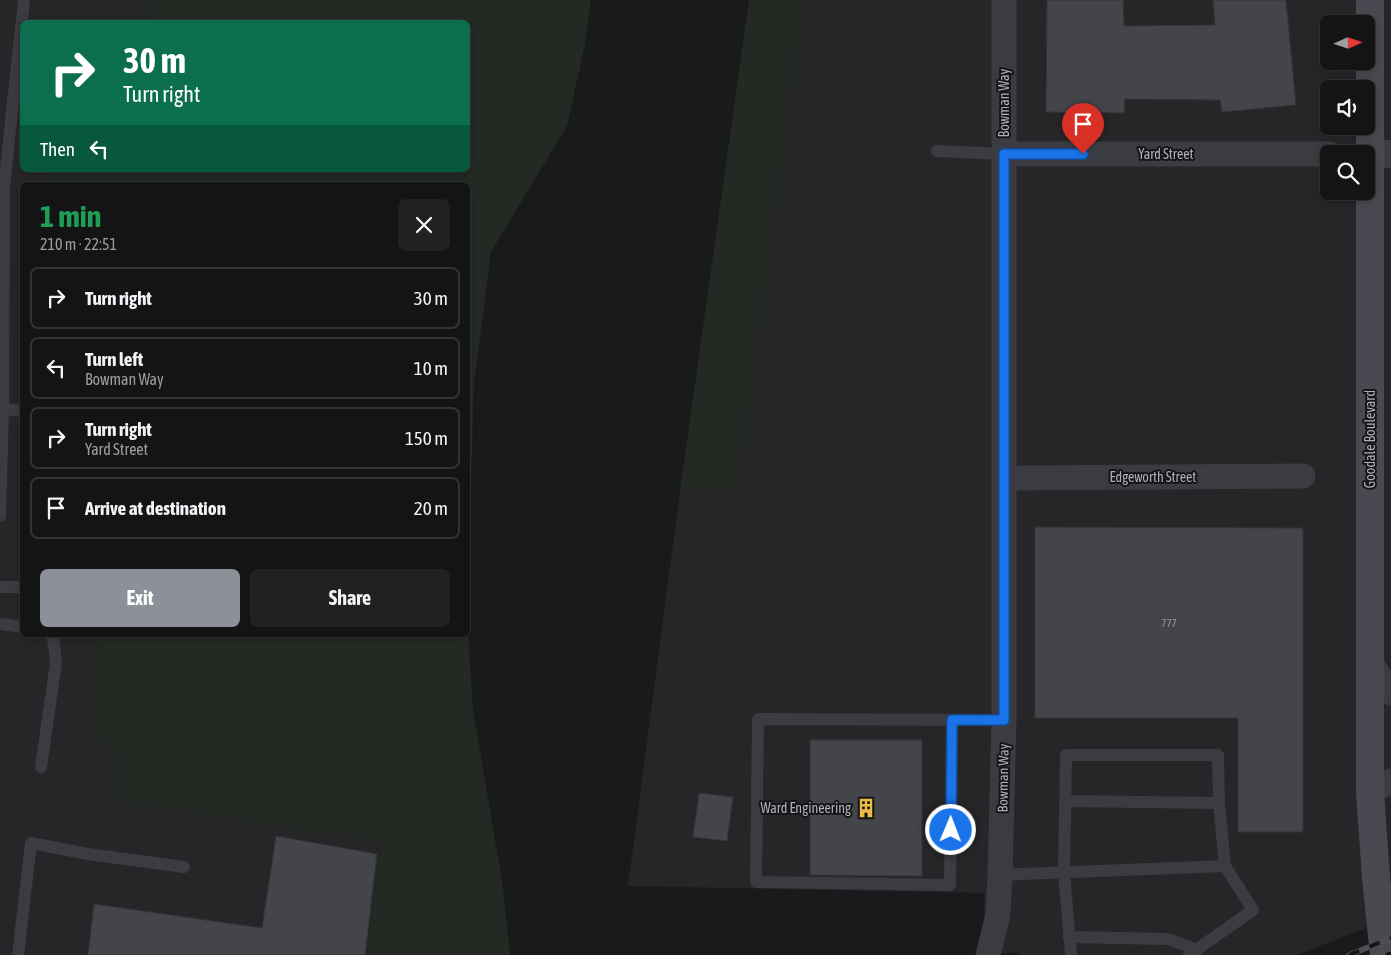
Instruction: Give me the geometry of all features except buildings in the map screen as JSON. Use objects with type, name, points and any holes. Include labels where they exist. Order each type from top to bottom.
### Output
[{"type":"main road","name":"Goodale Boulevard","points":[[1370,0],[1376,154],[1370,662],[1380,786],[1376,878],[1384,955]]},
{"type":"street","name":"Bowman Way","points":[[988,955],[998,916],[1004,720],[1004,0]]},
{"type":"street","name":"Yard Street","points":[[1004,154],[1320,154]]},
{"type":"street","name":"Edgeworth Street","points":[[1004,478],[1302,476]]},
{"type":"street","points":[[1370,662],[1391,693]]},
{"type":"lane","points":[[22,20],[24,0]]},
{"type":"lane","points":[[0,516],[3,409],[4,187],[20,37]]},
{"type":"lane","points":[[937,151],[1004,154]]},
{"type":"lane","points":[[3,409],[20,411]]},
{"type":"lane","points":[[0,586],[20,587]]},
{"type":"lane","points":[[0,624],[20,627]]},
{"type":"lane","points":[[41,766],[56,663],[53,637]]},
{"type":"lane","points":[[952,720],[950,885],[756,882],[758,719],[1004,720]]},
{"type":"lane","points":[[1069,937],[1168,939],[1193,952],[1253,910],[1225,866],[1218,803],[1218,755],[1066,755],[1064,873],[1069,937],[1071,955]]},
{"type":"lane","points":[[1065,801],[1218,803]]},
{"type":"lane","points":[[18,955],[32,843],[88,854],[184,867]]},
{"type":"lane","points":[[1000,875],[1225,866]]},
{"type":"shaded area","points":[[0,0],[152,0],[149,20],[20,20],[20,172],[40,172],[47,182],[20,182],[20,637],[97,637],[93,723],[122,764],[119,801],[383,841],[366,955],[0,955]]},
{"type":"shaded area","points":[[152,0],[591,0],[585,44],[567,126],[491,252],[474,384],[470,523],[470,182],[47,182],[40,172],[470,172],[470,20],[149,20]]},
{"type":"shaded area","points":[[749,0],[803,0],[738,487],[680,491]]},
{"type":"shaded area","points":[[803,0],[1391,0],[1391,918],[1297,955],[1019,955],[1019,952],[985,955],[984,893],[628,886],[680,491],[738,487]]},
{"type":"shaded area","points":[[97,637],[468,637],[473,710],[503,887],[510,955],[366,955],[382,841],[119,801],[122,764],[93,723]]},
{"type":"railway","points":[[1349,955],[1391,938]]},
{"type":"railway","points":[[1386,955],[1391,953]]},
{"type":"place","name":"Ward Engineering","points":[[866,808]]},
{"type":"route","points":[[951,830],[952,720],[1004,720],[1004,154],[1083,154]]}]
